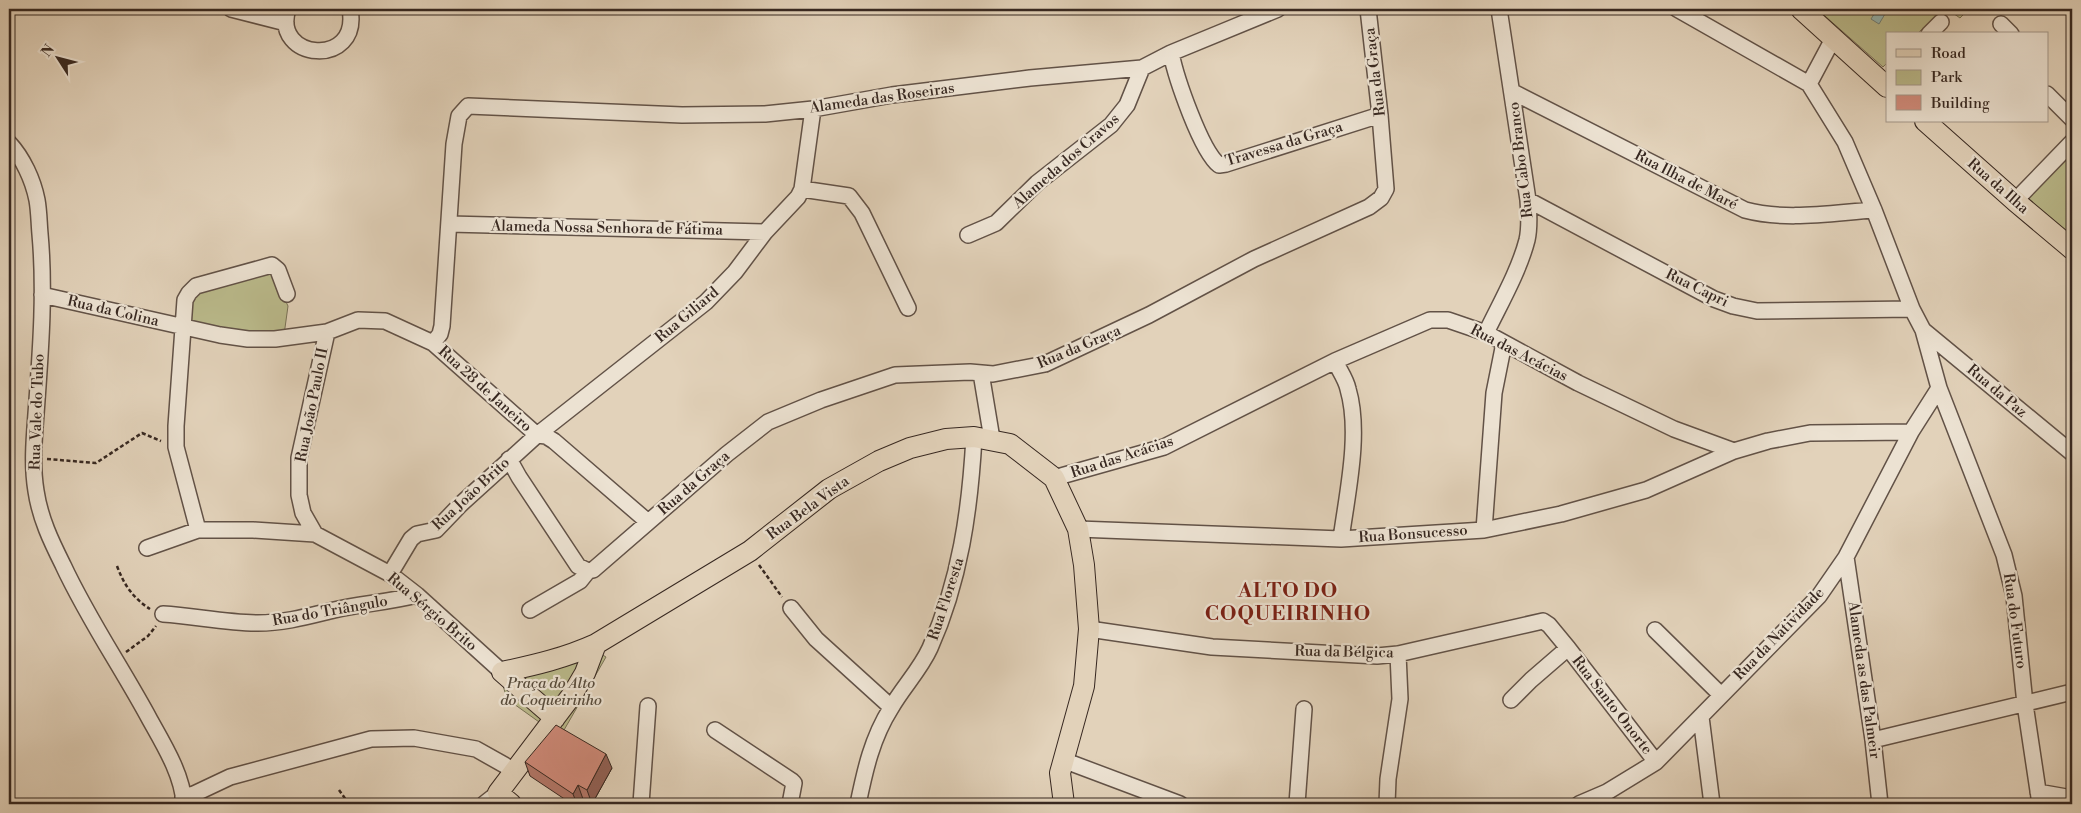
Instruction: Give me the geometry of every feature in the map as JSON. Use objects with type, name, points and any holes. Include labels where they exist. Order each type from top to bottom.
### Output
[{"type":"main road","points":[[1801,9],[1886,83]]},
{"type":"main road","name":"Rua da Ilha","points":[[1926,122],[2072,249]]},
{"type":"main road","name":"Rua Bela Vista","points":[[502,672],[572,655],[596,644],[750,552],[830,489],[852,475],[910,448],[946,439],[983,438],[1010,444],[1054,478],[1078,529],[1084,565],[1089,629],[1084,686],[1060,773],[1064,804]]},
{"type":"main road","points":[[498,800],[515,771],[572,695],[585,673],[596,644]]},
{"type":"main road","name":"Rua Sérgio Brito","points":[[502,672],[555,718]]},
{"type":"street","points":[[230,9],[287,16],[289,33],[295,42],[304,49],[314,52],[325,51],[335,47],[344,40],[350,31],[352,20],[350,9]]},
{"type":"street","name":"Alameda das Roseiras","points":[[449,224],[454,144],[459,116],[468,106],[682,115],[764,114],[813,109],[892,95],[1030,78],[1142,68],[1170,54],[1278,9]]},
{"type":"street","name":"Rua da Graça","points":[[530,610],[580,581],[583,568],[593,570],[727,454],[768,422],[821,400],[895,375],[993,374],[1046,364],[1149,315],[1254,259],[1369,208],[1381,198],[1386,189],[1368,9]]},
{"type":"street","name":"Rua Cabo Branco","points":[[1486,333],[1508,288],[1527,240],[1529,223],[1528,200],[1500,9]]},
{"type":"street","points":[[1677,9],[1809,84],[1845,142],[1922,330],[1939,388]]},
{"type":"street","points":[[1931,32],[1941,22]]},
{"type":"street","points":[[1809,84],[1834,37]]},
{"type":"street","name":"Travessa da Graça","points":[[1170,54],[1176,76],[1209,154],[1220,165],[1380,115]]},
{"type":"street","name":"Alameda dos Cravos","points":[[968,234],[996,223],[1037,184],[1112,125],[1127,105],[1142,68]]},
{"type":"street","name":"Rua Ilha de Maré","points":[[1513,92],[1745,210],[1764,215],[1796,216],[1874,210]]},
{"type":"street","points":[[2048,95],[2072,119]]},
{"type":"street","points":[[813,109],[802,189],[844,195],[852,200],[862,213],[908,308]]},
{"type":"street","points":[[2015,201],[2072,142]]},
{"type":"street","name":"Rua Vale do Tubo","points":[[9,143],[27,172],[37,200],[42,295],[40,368],[33,458],[36,491],[44,527],[70,581],[162,741],[184,801]]},
{"type":"street","name":"Rua Giliard","points":[[537,435],[706,302],[735,272],[765,232],[798,196],[802,189]]},
{"type":"street","name":"Rua Capri","points":[[1528,200],[1714,299],[1733,306],[1757,311],[1912,309]]},
{"type":"street","points":[[433,343],[440,334],[442,326],[449,224]]},
{"type":"street","name":"Alameda Nossa Senhora de Fátima","points":[[449,224],[765,232]]},
{"type":"street","points":[[198,530],[176,447],[185,300],[196,286],[272,264],[278,270],[287,294]]},
{"type":"street","name":"Rua da Colina","points":[[42,295],[184,327],[248,339],[274,339],[327,332]]},
{"type":"street","name":"Rua 28 de Janeiro","points":[[327,332],[358,320],[376,320],[394,325],[433,343],[537,435],[546,436],[554,441],[648,522]]},
{"type":"street","name":"Rua das Acácias","points":[[1054,478],[1164,447],[1334,361],[1430,320],[1448,320],[1486,333],[1578,383],[1674,429],[1734,451]]},
{"type":"street","name":"Rua da Paz","points":[[1922,330],[2072,453]]},
{"type":"street","name":"Rua João Paulo II","points":[[315,534],[303,513],[299,495],[300,458],[327,332]]},
{"type":"street","points":[[1484,530],[1494,393],[1504,343]]},
{"type":"street","points":[[1334,361],[1348,387],[1354,429],[1342,539]]},
{"type":"street","name":"Rua Floresta","points":[[858,804],[866,764],[875,736],[891,707],[913,678],[929,650],[943,618],[963,545],[972,481],[983,438],[981,373]]},
{"type":"street","name":"Rua da Natividade","points":[[1579,804],[1607,792],[1656,762],[1701,717],[1720,694],[1819,596],[1846,557],[1911,432],[1939,388]]},
{"type":"street","name":"Rua do Futuro","points":[[1939,388],[2004,555],[2014,596],[2025,704],[2039,798]]},
{"type":"street","points":[[1734,451],[1768,441],[1810,433],[1911,432]]},
{"type":"street","name":"Rua João Brito","points":[[390,574],[411,539],[417,534],[436,530],[460,504],[537,435]]},
{"type":"street","name":"Rua Bonsucesso","points":[[1078,529],[1342,539],[1484,530],[1561,514],[1646,490],[1734,451]]},
{"type":"street","points":[[509,459],[519,478],[583,568]]},
{"type":"street","name":"Rua Sérgio Brito","points":[[147,548],[198,530],[253,530],[315,534],[390,574],[417,595],[502,672]]},
{"type":"street","name":"Alameda as das Palmeir","points":[[1846,557],[1873,740],[1880,804]]},
{"type":"street","name":"Rua do Triângulo","points":[[163,614],[224,622],[260,623],[296,620],[334,610],[417,595]]},
{"type":"street","points":[[791,608],[816,639],[891,707]]},
{"type":"street","name":"Rua da Bélgica","points":[[1089,629],[1212,648],[1376,656],[1398,654],[1538,621],[1549,625],[1568,648]]},
{"type":"street","points":[[1655,630],[1720,694]]},
{"type":"street","points":[[1511,700],[1568,648]]},
{"type":"street","name":"Rua Santo Onorte","points":[[1568,648],[1656,762]]},
{"type":"street","points":[[1387,804],[1388,779],[1400,699],[1398,654]]},
{"type":"street","points":[[1873,740],[2072,692]]},
{"type":"street","points":[[642,804],[648,706]]},
{"type":"street","points":[[1297,804],[1304,709]]},
{"type":"street","points":[[1701,717],[1712,804]]},
{"type":"street","points":[[715,730],[792,781],[794,783],[790,804]]},
{"type":"street","points":[[184,801],[194,794],[230,777],[371,738],[389,737],[438,742],[476,749],[515,771]]},
{"type":"street","points":[[1063,760],[1180,804]]},
{"type":"street","points":[[2039,798],[2072,798]]},
{"type":"path","points":[[33,458],[96,463],[142,433],[176,447]]},
{"type":"path","points":[[750,552],[791,608]]},
{"type":"path","points":[[114,658],[134,648],[148,636],[163,614],[151,609],[131,594],[122,581],[117,566]]},
{"type":"path","points":[[339,790],[349,804]]},
{"type":"green space","points":[[1817,9],[1943,9],[1919,32],[1886,32],[1886,64],[1883,67]]},
{"type":"green space","points":[[1947,9],[1969,9],[1960,18]]},
{"type":"green space","points":[[2065,156],[2072,161],[2072,241],[2025,202]]},
{"type":"green space","points":[[271,270],[288,306],[284,335],[184,327],[187,296]]},
{"type":"green space","name":"Praça do Alto do Coqueirinho","points":[[589,647],[606,657],[560,737],[507,699],[501,679]]},
{"type":"water","points":[[1873,9],[1888,9],[1879,24],[1871,19],[1876,11]]},
{"type":"building","points":[[556,725],[606,754],[587,790],[578,785],[573,794],[525,762]]},
{"type":"building","points":[[489,800],[492,804],[484,804]]},
{"type":"district","name":"ALTO DO COQUEIRINHO","points":[[1288,602]]}]
